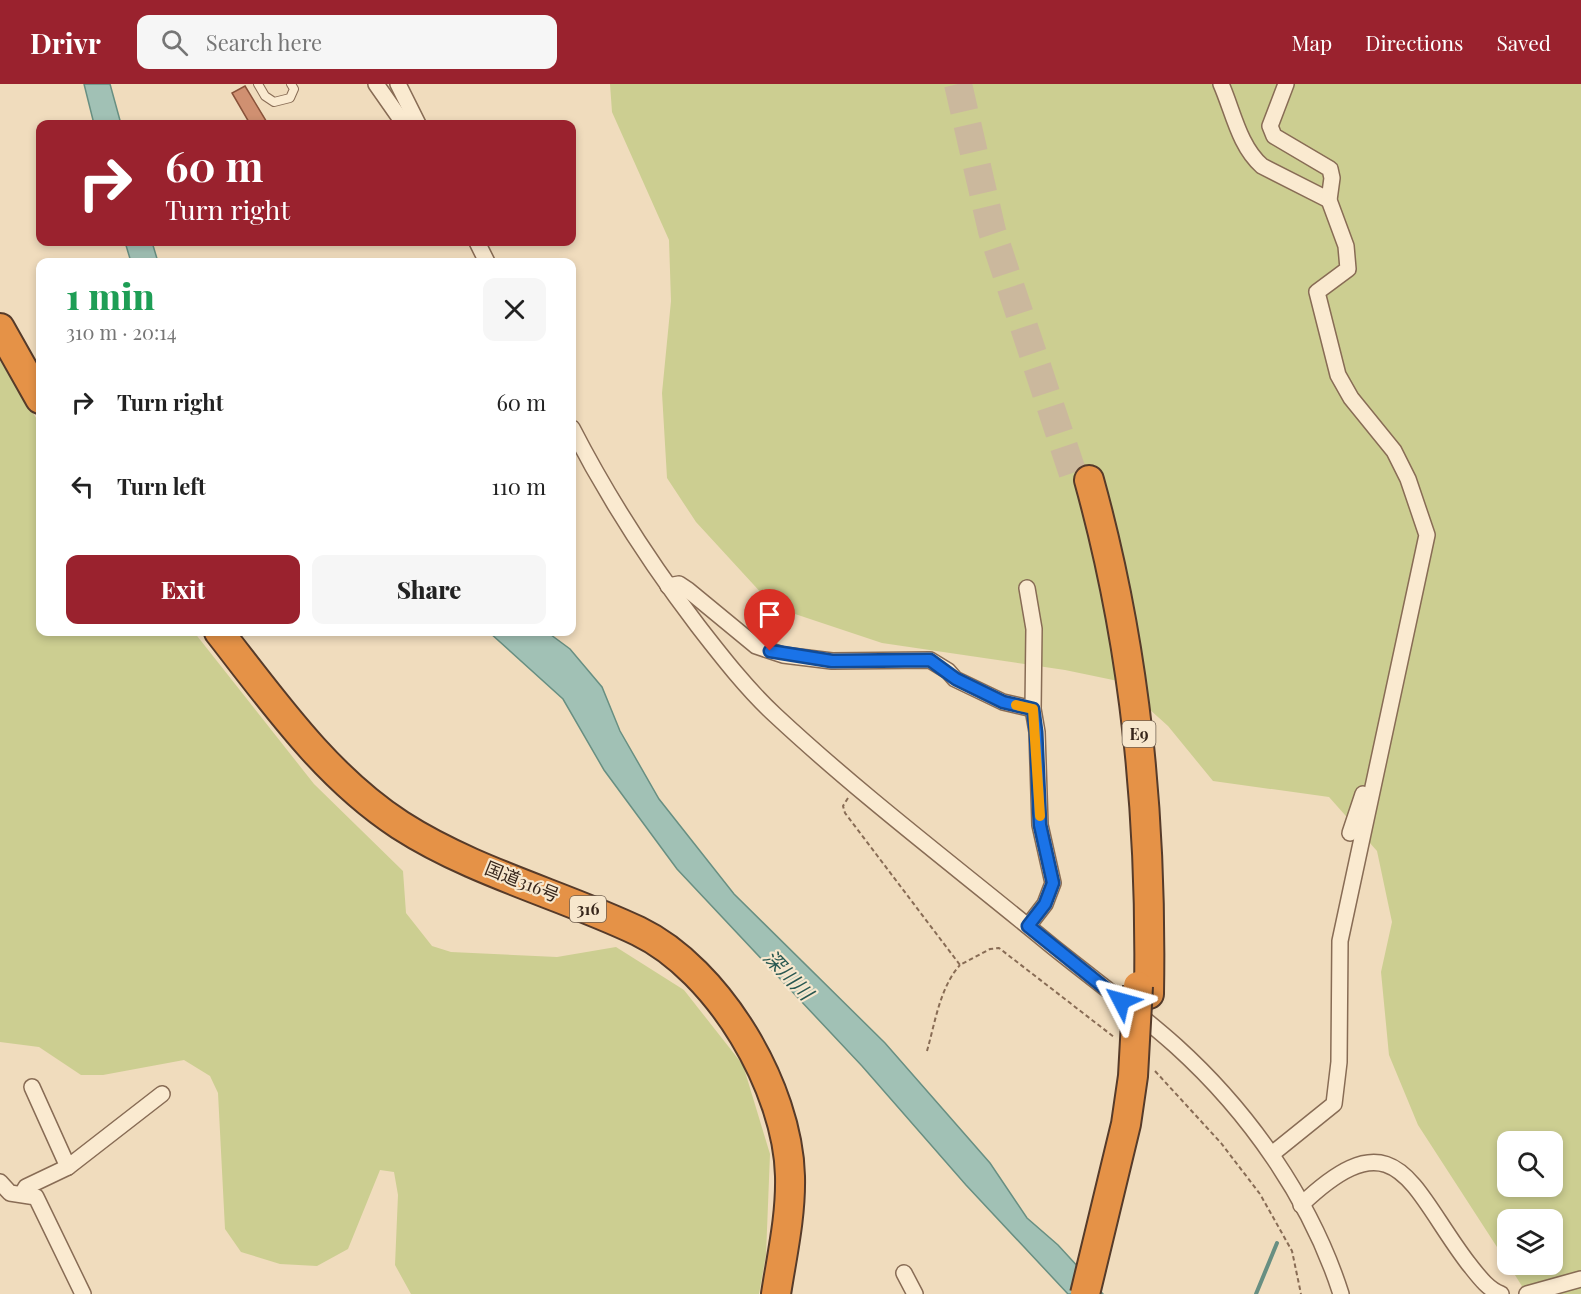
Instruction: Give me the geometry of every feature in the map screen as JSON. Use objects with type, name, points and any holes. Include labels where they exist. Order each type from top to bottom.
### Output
[{"type":"highway","points":[[0,328],[36,392]]},
{"type":"highway","name":"E9","points":[[1083,483],[1119,600],[1139,732],[1149,879],[1143,990],[1126,1124],[1085,1294]]},
{"type":"highway","name":"国道316号","points":[[222,636],[314,751],[371,806],[434,845],[641,932],[677,958],[721,1003],[760,1063],[787,1141],[789,1205],[776,1294]]},
{"type":"highway","name":"E9","points":[[1097,1294],[1127,1175],[1136,1124],[1144,1070],[1143,990]]},
{"type":"street","points":[[376,84],[401,120]]},
{"type":"street","points":[[398,84],[416,120]]},
{"type":"street","points":[[1221,84],[1242,141],[1253,158],[1262,166],[1329,200]]},
{"type":"street","points":[[1272,1154],[1334,1104],[1339,1062],[1340,941],[1427,535],[1408,479],[1394,451],[1351,398],[1335,366],[1317,292],[1348,269],[1346,246],[1329,200],[1332,178],[1330,168],[1274,136],[1270,126],[1287,84]]},
{"type":"street","points":[[576,435],[619,515],[668,586],[729,666],[774,714],[858,787],[1177,1047],[1243,1116],[1272,1154],[1301,1205],[1331,1262],[1341,1294]]},
{"type":"street","points":[[668,586],[679,584],[688,590],[756,646],[783,655],[832,661],[930,660],[956,679],[1003,702],[1033,709]]},
{"type":"street","points":[[1027,588],[1034,629],[1033,709],[1040,825],[1053,883],[1045,904],[1028,926]]},
{"type":"street","points":[[1350,833],[1363,794],[1375,777]]},
{"type":"street","points":[[32,1087],[68,1167]]},
{"type":"street","points":[[22,1194],[26,1187],[68,1167],[162,1094]]},
{"type":"street","points":[[1301,1205],[1323,1184],[1356,1165],[1372,1161],[1390,1164],[1415,1187],[1480,1279],[1501,1294]]},
{"type":"street","points":[[0,1182],[5,1190],[34,1195],[38,1200],[82,1294]]},
{"type":"street","points":[[904,1273],[915,1294]]},
{"type":"street","points":[[1527,1294],[1581,1279]]},
{"type":"lane","points":[[258,84],[265,96],[274,102],[290,98],[294,89],[291,84]]},
{"type":"path","points":[[858,787],[843,806],[845,813],[960,965]]},
{"type":"path","points":[[927,1051],[952,974],[960,965],[990,949],[999,948],[1120,1042]]},
{"type":"path","points":[[1147,1064],[1172,1086],[1184,1106],[1221,1143],[1260,1194],[1292,1251],[1301,1294]]},
{"type":"green space","points":[[610,84],[1581,84],[1581,1294],[1527,1294],[1515,1275],[1563,1275],[1563,1209],[1497,1209],[1497,1247],[1418,1125],[1389,1055],[1381,972],[1392,922],[1377,851],[1329,797],[1213,781],[1168,726],[1118,681],[1065,670],[882,643],[774,607],[696,522],[667,478],[662,393],[671,301],[669,240],[612,112]]},
{"type":"green space","points":[[0,361],[36,418],[36,636],[197,636],[314,784],[403,871],[406,913],[432,946],[451,952],[557,957],[616,947],[684,990],[743,1065],[770,1154],[766,1255],[759,1294],[411,1294],[395,1265],[398,1195],[394,1172],[380,1170],[348,1249],[317,1266],[280,1264],[241,1252],[225,1229],[218,1093],[210,1076],[184,1060],[103,1075],[81,1075],[39,1047],[0,1042]]},
{"type":"water","points":[[84,84],[110,84],[120,120],[93,120]]},
{"type":"water","points":[[126,246],[153,246],[157,258],[130,258]]},
{"type":"water","name":"深川川","points":[[493,636],[552,636],[570,649],[602,687],[620,731],[659,799],[734,894],[885,1043],[990,1163],[1027,1218],[1058,1245],[1103,1294],[1068,1294],[966,1185],[862,1066],[677,869],[604,770],[563,699]]},
{"type":"building","points":[[245,86],[266,120],[248,120],[232,93]]},
{"type":"waterway","points":[[1256,1294],[1277,1243]]},
{"type":"tunnel","points":[[958,84],[992,231],[1077,486]]},
{"type":"slow traffic","points":[[1016,705],[1033,709],[1040,816]]},
{"type":"route","points":[[770,651],[783,655],[832,661],[930,660],[956,679],[1003,702],[1033,709],[1040,825],[1053,883],[1045,904],[1028,926],[1121,1001]]}]
